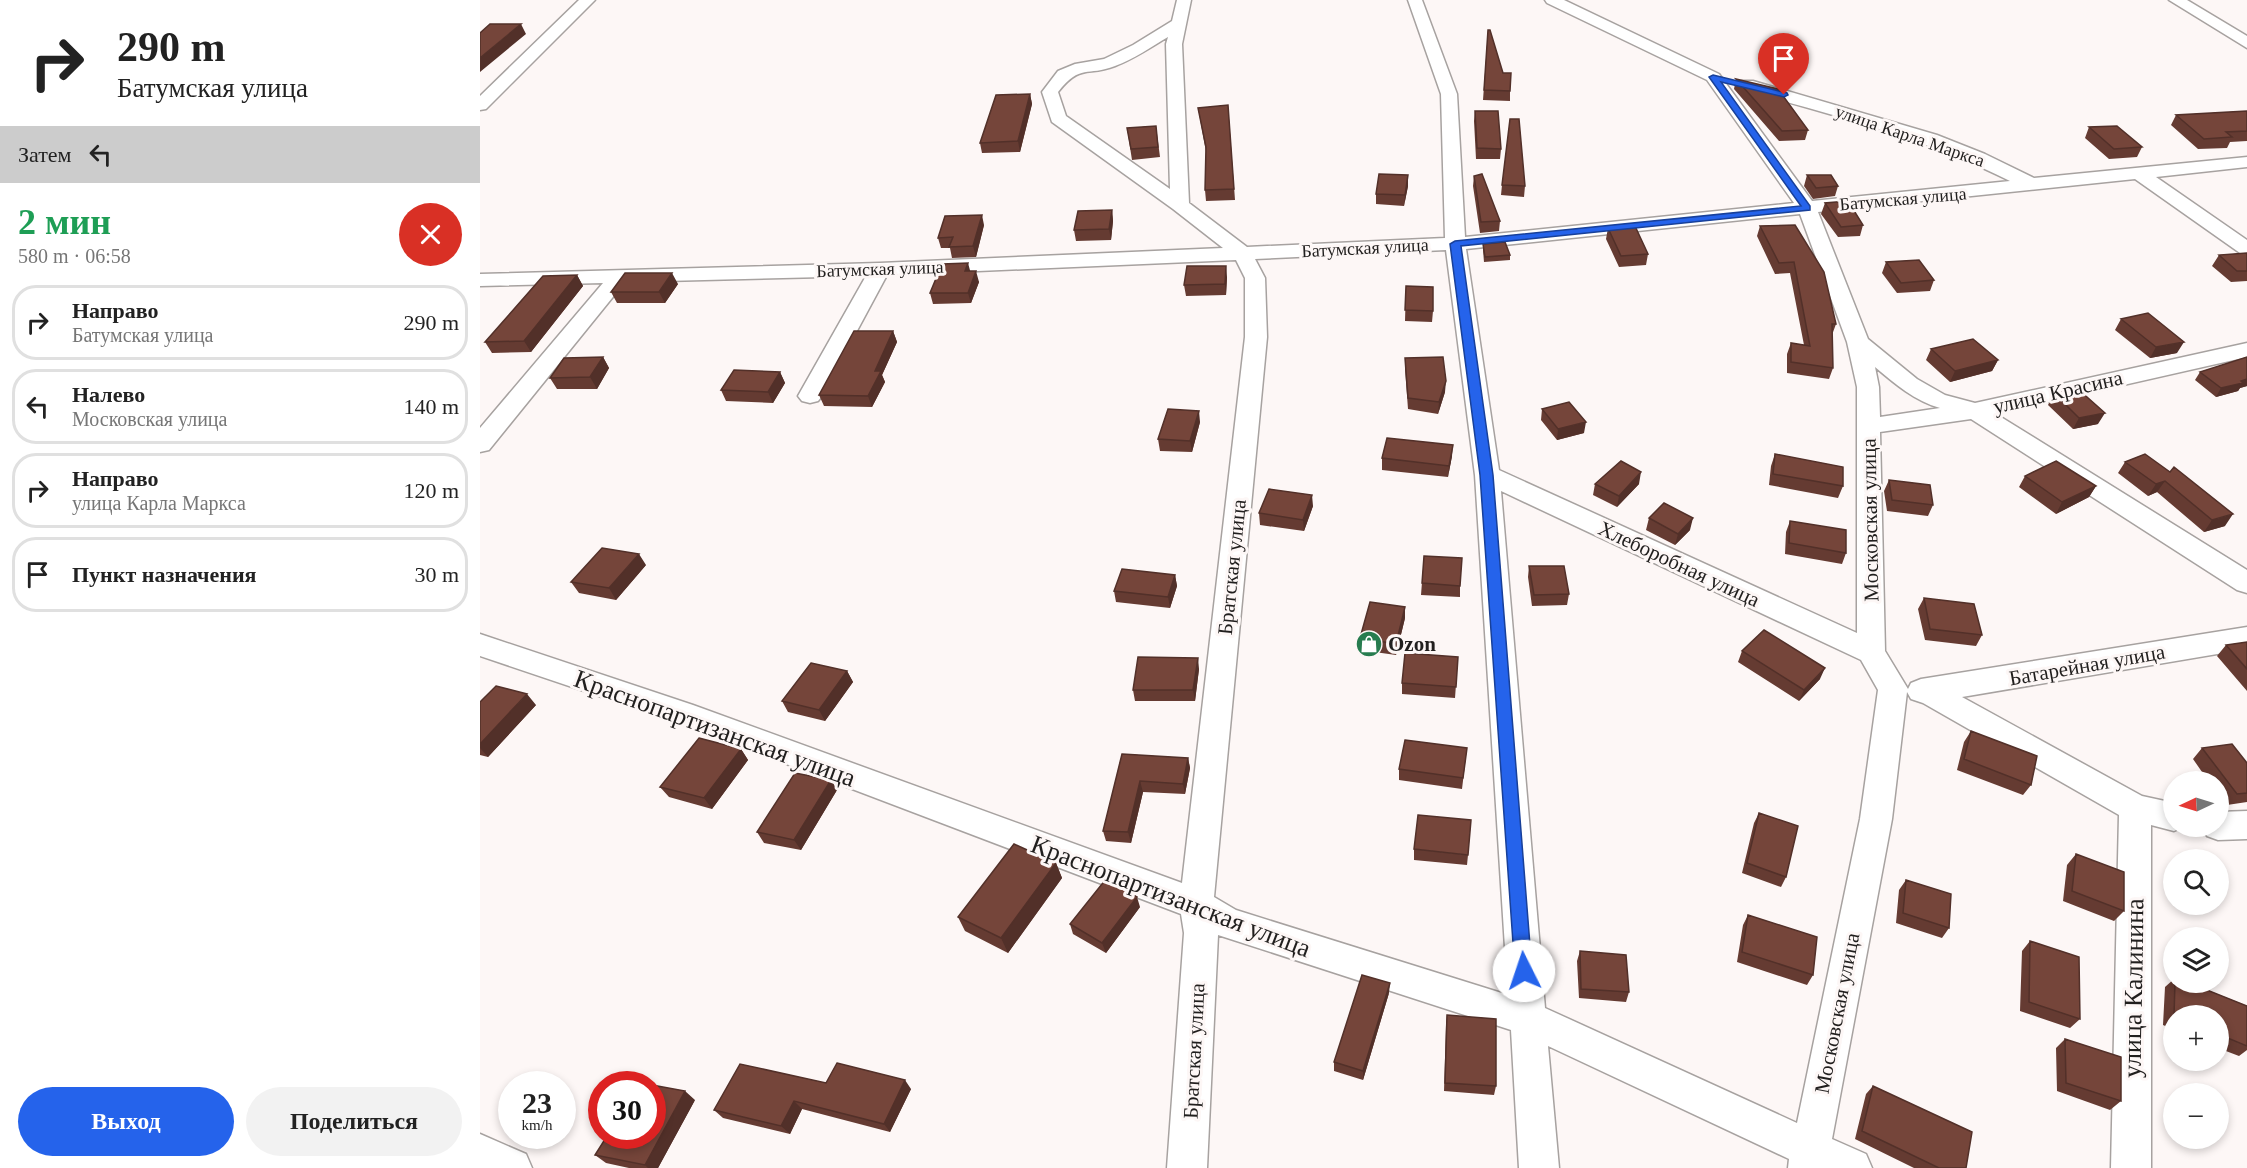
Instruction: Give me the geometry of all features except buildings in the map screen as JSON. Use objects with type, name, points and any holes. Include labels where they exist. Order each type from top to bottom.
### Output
[{"type":"street","points":[[480,105],[588,0]]},
{"type":"street","points":[[1415,0],[1449,94],[1455,244],[1486,475],[1539,1168]]},
{"type":"street","name":"Московская улица","points":[[1552,0],[1713,77],[1807,208],[1858,342],[1868,387],[1871,652],[1893,689],[1876,819],[1808,1159]]},
{"type":"street","points":[[2176,0],[2247,42]]},
{"type":"street","points":[[1180,205],[1174,44],[1182,12]]},
{"type":"street","name":"Братская улица","points":[[1182,12],[1139,48],[1108,63],[1081,67],[1064,74],[1050,92],[1058,118],[1180,205],[1243,254],[1255,278],[1256,337],[1196,904],[1201,933],[1187,1168]]},
{"type":"street","name":"улица Карла Маркса","points":[[1713,77],[1762,88],[1931,139],[1978,158],[2033,185]]},
{"type":"street","name":"Батумская улица","points":[[480,280],[880,269],[1455,244],[2247,162]]},
{"type":"street","points":[[2138,173],[2247,249]]},
{"type":"street","points":[[810,396],[880,269]]},
{"type":"street","points":[[480,444],[618,278]]},
{"type":"street","points":[[1858,342],[1908,384],[1937,400],[1975,411],[2247,584]]},
{"type":"street","name":"улица Красина","points":[[1868,426],[1975,411],[2247,351]]},
{"type":"street","name":"Хлеборобная улица","points":[[1486,475],[1871,652]]},
{"type":"street","name":"Батарейная улица","points":[[1927,692],[2247,638]]},
{"type":"street","name":"Краснопартизанская улица","points":[[480,645],[683,713],[1196,904],[1227,923],[1527,1018],[1808,1159],[1852,1168]]},
{"type":"street","points":[[1893,689],[1927,692],[2134,808],[2163,815]]},
{"type":"street","name":"улица Калинина","points":[[2131,1168],[2134,808]]},
{"type":"street","points":[[2229,826],[2247,825]]},
{"type":"street","points":[[480,1153],[512,1168]]},
{"type":"place","name":"Ozon","points":[[1369,644]]},
{"type":"route","points":[[1524,971],[1486,475],[1455,244],[1807,208],[1713,77],[1784,95]]}]
